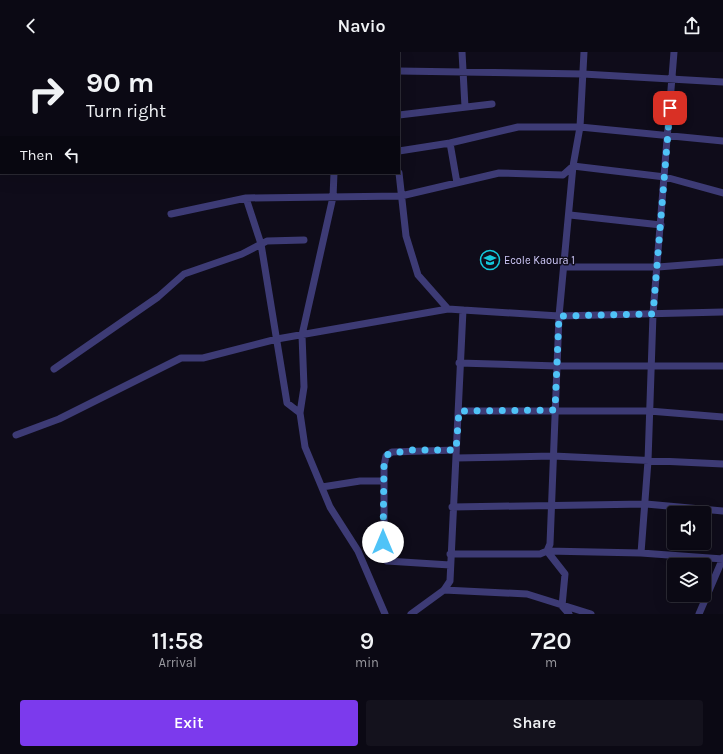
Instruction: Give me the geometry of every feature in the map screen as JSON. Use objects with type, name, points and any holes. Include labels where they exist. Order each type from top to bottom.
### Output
[{"type":"street","points":[[462,52],[465,107]]},
{"type":"street","points":[[547,551],[550,544],[559,316],[570,215],[573,166],[580,127],[584,52]]},
{"type":"street","points":[[641,554],[646,504],[653,314],[658,267],[674,52]]},
{"type":"street","points":[[400,71],[583,74],[723,82]]},
{"type":"street","points":[[400,115],[492,104]]},
{"type":"street","points":[[400,151],[450,143],[518,127],[580,127],[668,134],[723,141]]},
{"type":"street","points":[[450,143],[457,183]]},
{"type":"street","points":[[171,214],[246,198],[402,196],[499,173],[563,175],[573,166],[665,177],[723,193]]},
{"type":"street","points":[[334,174],[333,197],[302,335],[304,387],[300,413],[305,447],[330,507],[358,551],[385,614]]},
{"type":"street","points":[[399,174],[406,236],[418,275],[448,309]]},
{"type":"street","points":[[246,198],[261,244],[287,403],[300,413]]},
{"type":"street","points":[[570,215],[661,225]]},
{"type":"street","points":[[54,369],[158,297],[184,274],[242,254],[267,241],[304,240]]},
{"type":"street","points":[[564,267],[658,267],[723,262]]},
{"type":"street","points":[[16,435],[60,419],[181,358],[203,358],[277,339],[448,309],[559,316],[723,312]]},
{"type":"street","points":[[410,614],[444,590],[450,581],[452,507],[459,411],[463,310]]},
{"type":"street","points":[[460,363],[558,366],[723,366]]},
{"type":"street","points":[[459,411],[649,411],[723,417]]},
{"type":"street","points":[[450,565],[387,561],[384,559],[383,481],[384,466],[388,454],[411,450],[456,454],[553,456],[723,464]]},
{"type":"street","points":[[322,487],[360,481],[383,481]]},
{"type":"street","points":[[452,507],[646,504],[723,511]]},
{"type":"street","points":[[450,554],[540,554],[547,551],[723,558],[699,614]]},
{"type":"street","points":[[547,551],[565,574],[562,606],[569,614]]},
{"type":"street","points":[[444,590],[527,594],[591,614]]},
{"type":"place","name":"Ecole Kaoura 1","points":[[490,260]]},
{"type":"route","points":[[383,542],[384,466],[386,456],[388,454],[392,452],[411,450],[456,450],[459,411],[555,410],[559,316],[653,314],[670,108]]}]
